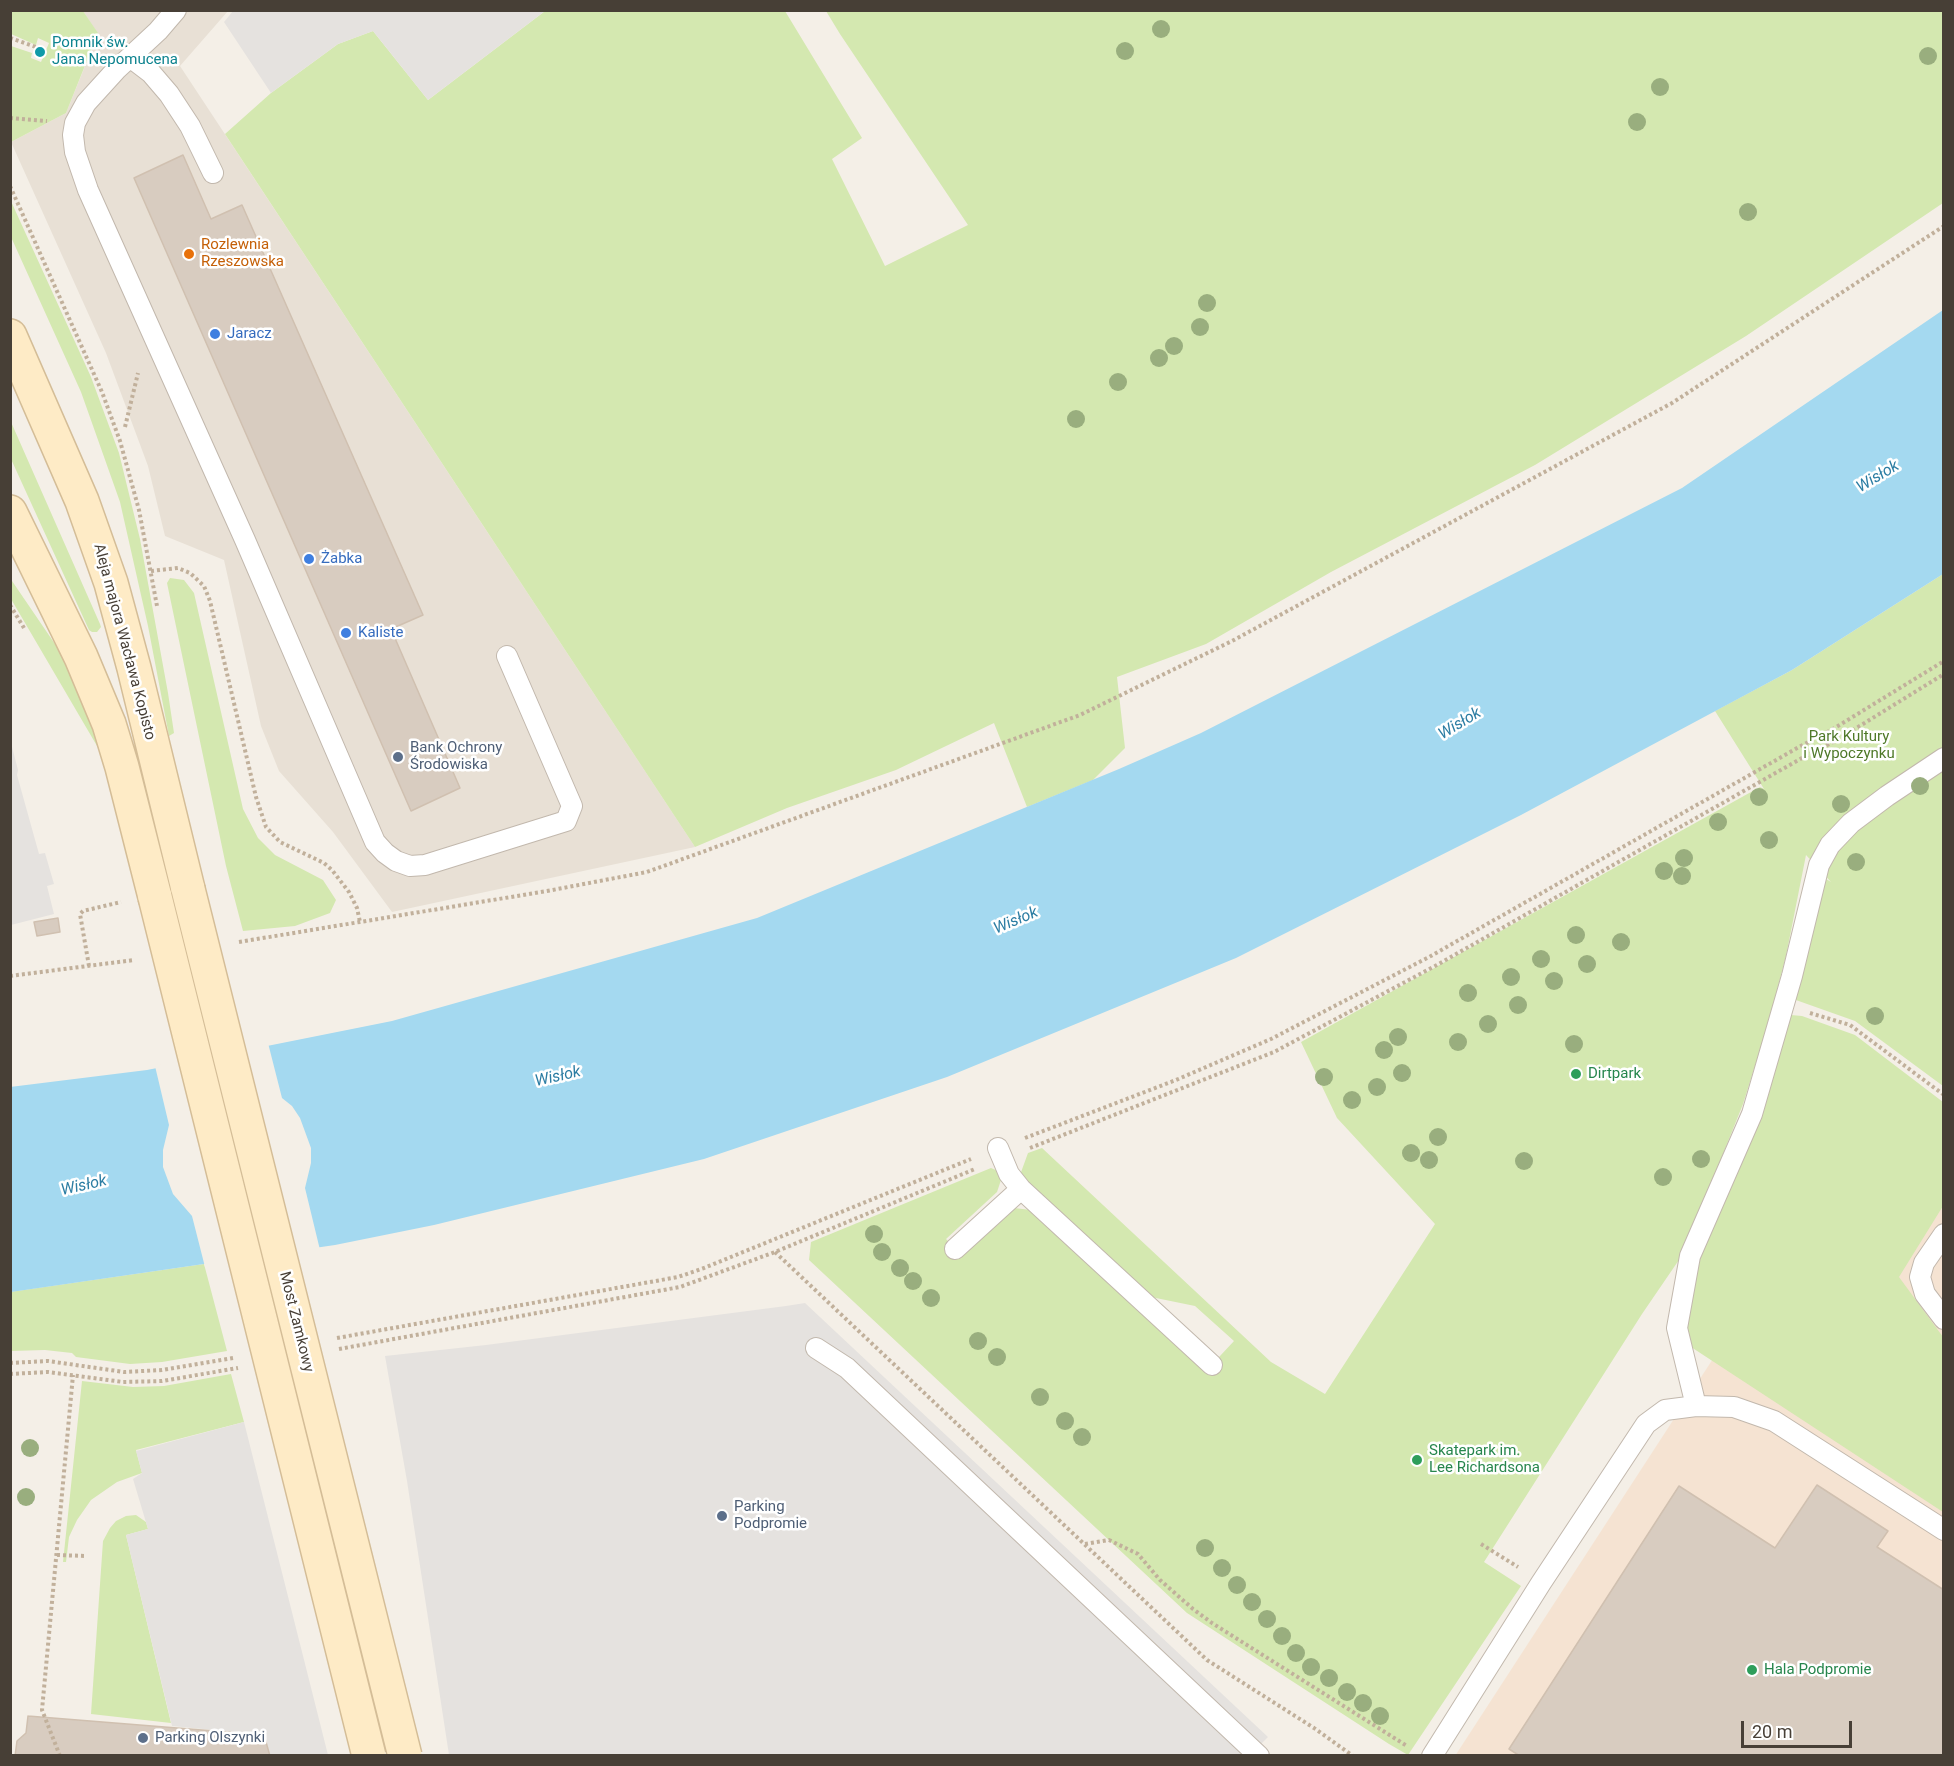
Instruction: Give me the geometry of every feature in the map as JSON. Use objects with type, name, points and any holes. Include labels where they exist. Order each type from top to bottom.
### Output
[{"type":"main road","name":"Aleja majora Wacława Kopisto","points":[[10,336],[82,501],[111,583],[188,889]]},
{"type":"main road","points":[[10,512],[81,657],[109,724],[122,767],[369,1755]]},
{"type":"main road","name":"Most Zamkowy","points":[[188,889],[405,1755]]},
{"type":"lane","points":[[176,10],[158,31],[116,70],[86,104],[75,123],[73,135],[75,152],[88,190],[245,540],[375,842],[396,861],[410,866],[425,865],[566,821],[572,806],[507,656]]},
{"type":"lane","points":[[130,57],[151,73],[169,94],[190,126],[213,173]]},
{"type":"lane","points":[[1696,1406],[1677,1328],[1690,1256],[1752,1114],[1783,1006],[1818,865],[1830,845],[1851,823],[1944,758]]},
{"type":"lane","points":[[1000,1154],[1009,1174],[1021,1189],[1212,1365]]},
{"type":"lane","points":[[955,1249],[1021,1189]]},
{"type":"lane","points":[[1944,1234],[1924,1263],[1920,1277],[1925,1294],[1944,1318]]},
{"type":"lane","points":[[816,1348],[846,1368],[1259,1755]]},
{"type":"lane","points":[[1432,1755],[1541,1582],[1646,1424],[1665,1410],[1696,1406],[1734,1407],[1774,1421],[1944,1530]]},
{"type":"path","points":[[10,38],[36,47]]},
{"type":"path","points":[[10,118],[75,123]]},
{"type":"path","points":[[151,570],[178,568],[190,573],[204,586],[210,601],[256,797],[266,827],[280,842],[324,863],[332,870],[349,892],[357,908],[360,922],[647,872],[1080,715],[1232,641],[1672,403],[1944,226]]},
{"type":"path","points":[[333,1350],[680,1287],[775,1252],[928,1187],[1292,1028],[1429,957],[1833,729],[1944,661]]},
{"type":"path","points":[[326,1340],[678,1277],[1000,1154],[1181,1090],[1274,1052],[1435,966],[1837,740],[1944,674]]},
{"type":"path","points":[[89,966],[80,914],[83,911],[122,902]]},
{"type":"path","points":[[1783,1006],[1850,1025],[1944,1095]]},
{"type":"path","points":[[775,1252],[1207,1660],[1353,1755]]},
{"type":"path","points":[[10,1363],[48,1361],[124,1372],[162,1370],[243,1356]]},
{"type":"path","points":[[10,1374],[48,1372],[123,1382],[162,1381],[243,1367]]},
{"type":"path","points":[[60,1755],[42,1710],[74,1375]]},
{"type":"path","points":[[1084,1544],[1109,1540],[1138,1554],[1160,1580],[1212,1623],[1412,1749]]},
{"type":"path","points":[[1481,1544],[1541,1582]]},
{"type":"path","points":[[57,1555],[87,1556]]},
{"type":"shaded area","points":[[83,11],[228,11],[180,66],[695,847],[392,912],[333,832],[279,771],[261,726],[224,560],[165,536],[148,466],[106,353],[11,142],[66,113],[98,34]]},
{"type":"shaded area","points":[[233,11],[545,11],[428,100],[373,31],[338,44],[271,93],[224,22]]},
{"type":"shaded area","points":[[11,743],[18,770],[17,775],[39,854],[45,853],[54,884],[47,886],[54,914],[11,925]]},
{"type":"shaded area","points":[[1943,1100],[1943,1755],[1455,1756],[1770,1271]]},
{"type":"shaded area","name":"Parking Podpromie","points":[[805,1303],[1268,1737],[1249,1756],[449,1755],[407,1481],[385,1356]]},
{"type":"shaded area","points":[[244,1422],[328,1755],[270,1755],[264,1735],[172,1726],[126,1535],[148,1529],[133,1479],[142,1473],[136,1451]]},
{"type":"green space","points":[[11,10],[83,11],[98,33],[66,113],[11,142],[11,46],[32,53],[31,58],[41,62],[49,43],[38,38],[36,45],[11,34]]},
{"type":"green space","points":[[545,11],[785,11],[862,138],[832,159],[885,266],[968,225],[826,11],[1943,11],[1943,203],[1746,336],[1535,465],[1331,572],[1206,644],[1117,677],[1125,748],[1093,780],[1027,807],[994,723],[896,770],[787,808],[695,847],[225,134],[271,93],[338,44],[373,31],[428,100]]},
{"type":"green space","points":[[10,199],[91,377],[119,453],[140,539],[168,693],[174,733],[169,736],[148,626],[120,502],[81,392],[11,237]]},
{"type":"green space","points":[[11,422],[100,624],[101,627],[97,632],[89,630],[11,459]]},
{"type":"green space","name":"Park Kultury i Wypoczynku","points":[[1943,574],[1943,1086],[1855,1021],[1793,999],[1823,877],[1831,882],[1806,855],[1786,956],[1769,1021],[1743,1104],[1683,1254],[1642,1314],[1484,1562],[1521,1586],[1408,1755],[1187,1613],[809,1260],[811,1242],[991,1168],[998,1171],[1001,1180],[997,1192],[946,1239],[962,1256],[1014,1208],[1031,1210],[1206,1371],[1234,1341],[1195,1306],[1151,1297],[1020,1175],[1028,1153],[1042,1148],[1271,1362],[1325,1394],[1435,1224],[1337,1118],[1301,1042],[1760,787],[1764,789],[1715,711],[1792,670]]},
{"type":"green space","points":[[10,578],[57,647],[96,728],[107,763],[11,599]]},
{"type":"green space","points":[[170,578],[184,580],[194,593],[243,809],[258,838],[275,855],[323,880],[336,900],[330,913],[295,926],[243,931],[226,866],[167,583]]},
{"type":"green space","points":[[1791,1015],[1802,1016],[1855,1035],[1943,1102],[1943,1206],[1899,1277],[1943,1337],[1943,1512],[1688,1345],[1688,1303],[1697,1263]]},
{"type":"green space","points":[[204,1264],[227,1351],[162,1362],[130,1364],[76,1357],[72,1353],[45,1350],[11,1351],[10,1292]]},
{"type":"green space","points":[[231,1374],[244,1422],[136,1450],[142,1473],[117,1482],[91,1500],[77,1520],[69,1537],[66,1562],[63,1562],[82,1381],[133,1387],[164,1386]]},
{"type":"green space","points":[[136,1515],[146,1522],[148,1529],[126,1535],[171,1723],[91,1714],[103,1541],[116,1521],[126,1516]]},
{"type":"water","name":"Wisłok","points":[[1943,310],[1943,574],[1792,670],[1521,815],[1236,958],[947,1077],[704,1159],[434,1225],[335,1245],[11,1292],[10,1087],[147,1070],[392,1021],[757,918],[1201,733],[1682,488]]},
{"type":"pier","points":[[268,1043],[282,1098],[292,1106],[300,1118],[311,1148],[311,1163],[305,1188],[320,1250],[205,1267],[192,1216],[173,1194],[163,1167],[163,1150],[169,1125],[155,1066]]},
{"type":"building","points":[[183,155],[211,219],[242,205],[423,615],[391,629],[460,788],[411,811],[134,178]]},
{"type":"building","points":[[58,918],[60,932],[37,936],[34,922]]},
{"type":"building","name":"Hala Podpromie","points":[[1817,1485],[1888,1531],[1877,1547],[1944,1590],[1944,1756],[1520,1756],[1509,1749],[1679,1486],[1775,1548]]},
{"type":"building","name":"Parking Olszynki","points":[[28,1716],[264,1735],[270,1756],[15,1756],[17,1741],[26,1733]]},
{"type":"place","name":"Pomnik św. Jana Nepomucena","points":[[40,52]]},
{"type":"place","name":"Rozlewnia Rzeszowska","points":[[189,254]]},
{"type":"place","name":"Jaracz","points":[[215,334]]},
{"type":"place","name":"Żabka","points":[[309,559]]},
{"type":"place","name":"Kaliste","points":[[346,633]]},
{"type":"place","name":"Bank Ochrony Środowiska","points":[[398,757]]},
{"type":"place","name":"Dirtpark","points":[[1576,1074]]},
{"type":"place","name":"Skatepark im. Lee Richardsona","points":[[1417,1460]]},
{"type":"place","name":"Parking Podpromie","points":[[722,1516]]},
{"type":"place","name":"Hala Podpromie","points":[[1752,1670]]},
{"type":"place","name":"Parking Olszynki","points":[[143,1738]]}]
